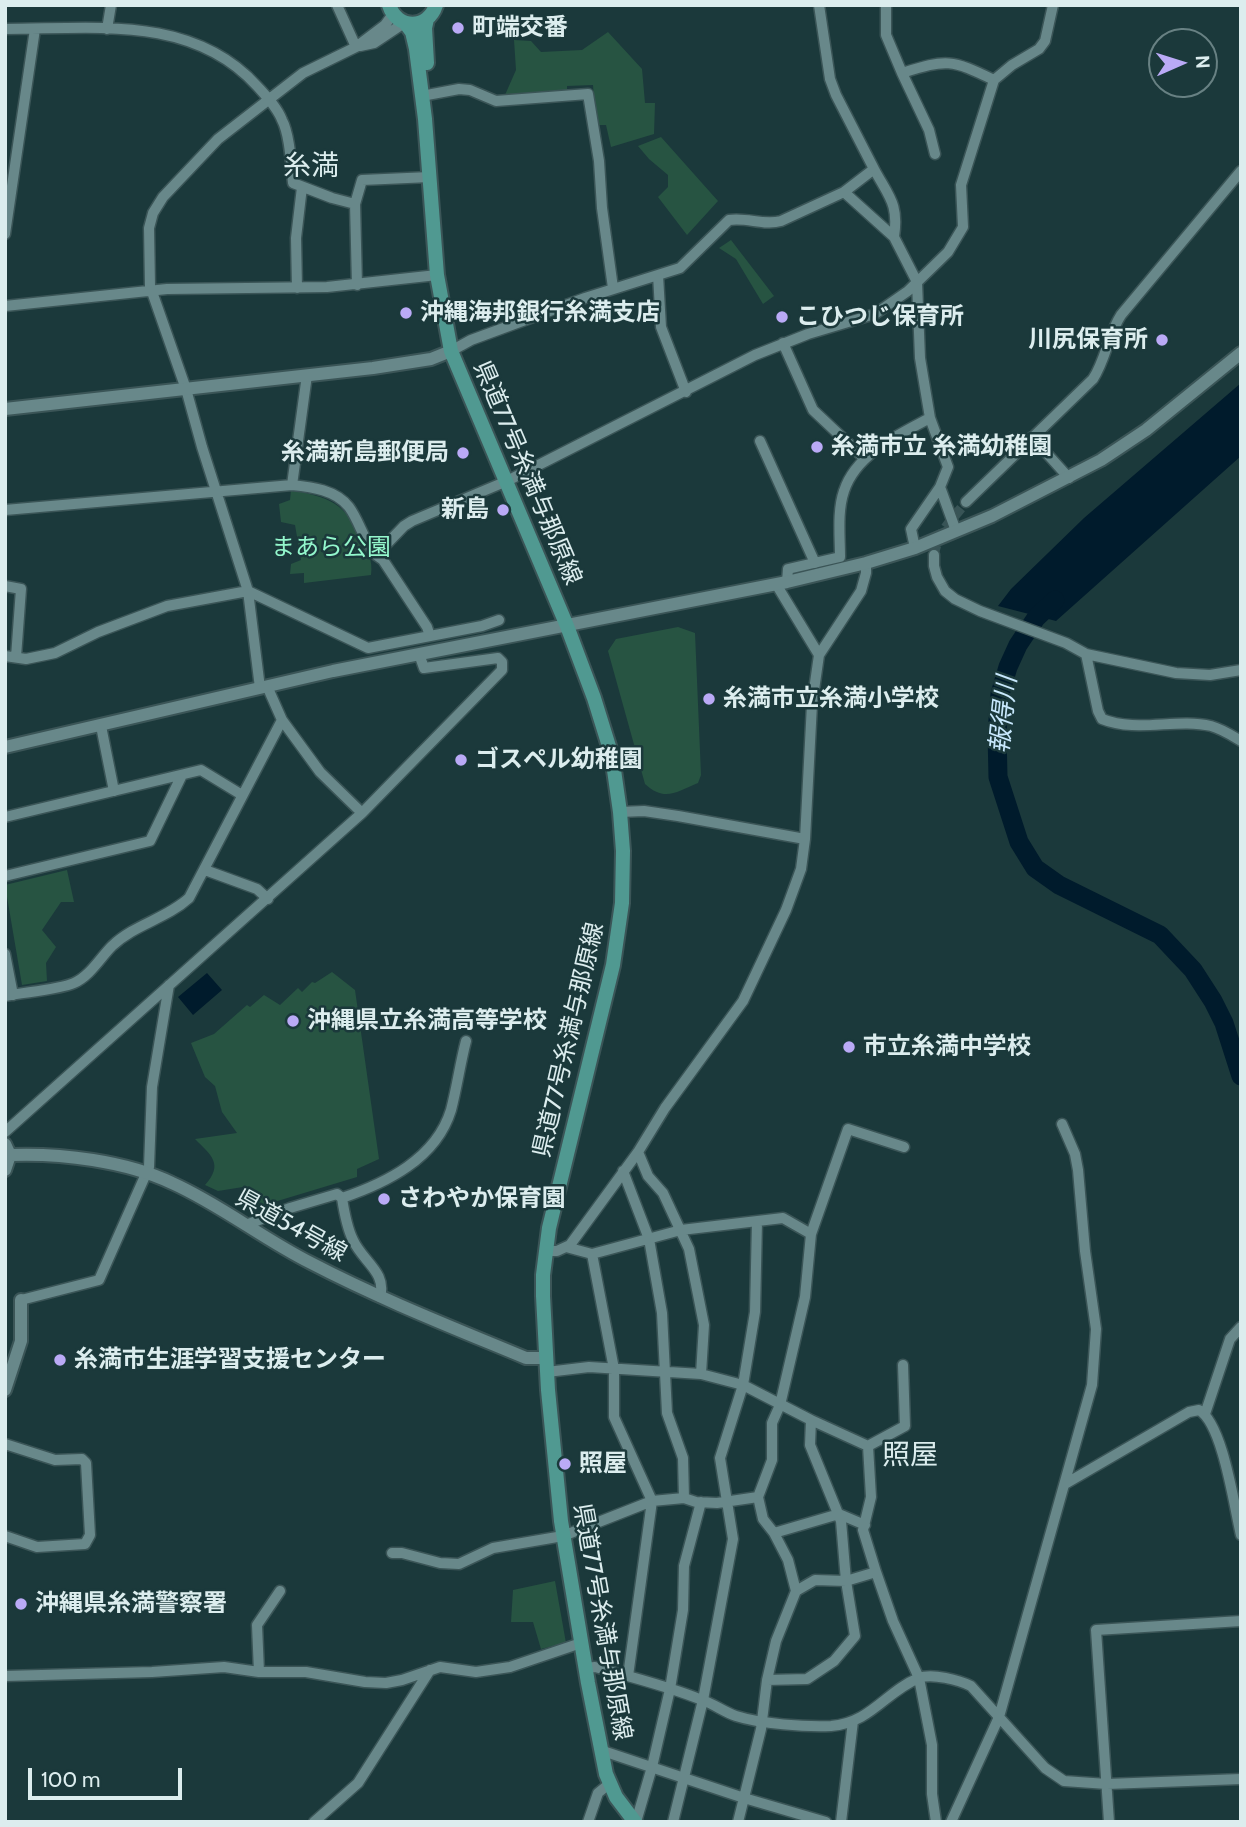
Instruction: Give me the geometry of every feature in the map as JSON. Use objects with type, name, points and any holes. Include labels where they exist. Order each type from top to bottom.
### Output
[{"type":"main road","points":[[398,17],[415,24],[428,19],[436,5]]},
{"type":"main road","name":"県道77号糸満与那原線","points":[[398,17],[414,38],[425,119],[437,275],[451,351],[567,626],[607,737],[616,776],[623,885],[619,929],[613,965],[555,1201],[545,1251],[543,1296],[546,1365],[563,1535],[585,1668],[600,1750],[610,1784],[621,1804],[636,1822]]},
{"type":"main road","name":"県道77号糸満与那原線","points":[[425,119],[425,28],[428,19]]},
{"type":"street","points":[[107,29],[111,5]]},
{"type":"street","points":[[337,5],[356,47]]},
{"type":"street","points":[[819,5],[830,79],[835,95],[895,209],[894,237]]},
{"type":"street","points":[[886,5],[886,35],[929,130],[934,154]]},
{"type":"street","points":[[376,555],[404,526],[507,481],[755,355],[783,343],[875,314],[908,291],[948,252],[963,227],[961,185],[994,80],[1012,65],[1039,49],[1045,41],[1054,5]]},
{"type":"street","points":[[362,813],[320,772],[282,720],[263,687],[248,591],[186,389],[149,280],[148,237],[150,220],[156,206],[218,139],[303,73],[356,47],[374,43],[398,17]]},
{"type":"street","points":[[5,29],[154,31],[201,46],[247,75],[268,98],[283,121],[293,183],[355,204]]},
{"type":"street","points":[[5,234],[35,29]]},
{"type":"street","points":[[902,73],[926,65],[951,62],[960,63],[994,80]]},
{"type":"street","points":[[427,95],[459,89],[470,90],[496,101],[588,94],[599,162],[613,288]]},
{"type":"street","points":[[5,410],[424,361],[613,288],[680,268],[729,220],[737,218],[774,223],[844,192],[874,169]]},
{"type":"street","points":[[966,502],[1093,379],[1100,369],[1114,327],[1121,316],[1241,172]]},
{"type":"street","points":[[356,285],[355,204],[362,180],[430,177]]},
{"type":"street","points":[[297,288],[296,238],[302,187]]},
{"type":"street","points":[[844,192],[894,237],[917,282],[920,358],[929,418],[948,467],[940,487],[911,529],[915,548]]},
{"type":"street","points":[[5,306],[177,288],[297,288],[356,285],[437,275]]},
{"type":"street","points":[[658,275],[661,327],[686,392]]},
{"type":"street","points":[[783,343],[813,410],[866,459]]},
{"type":"street","points":[[5,747],[360,666],[782,583],[915,548],[992,516],[1069,478],[1146,430],[1241,353]]},
{"type":"street","points":[[292,485],[307,375]]},
{"type":"street","points":[[782,583],[788,569],[840,557],[844,491],[866,459],[898,435],[929,418]]},
{"type":"street","points":[[1032,437],[1069,478]]},
{"type":"street","points":[[760,442],[816,563]]},
{"type":"street","points":[[5,510],[292,485],[318,489],[348,507],[366,543],[383,560],[427,627],[430,636]]},
{"type":"street","points":[[940,487],[956,531]]},
{"type":"street","points":[[934,555],[937,577],[945,591],[955,599],[1066,643],[1086,654],[1176,673],[1210,675],[1241,670]]},
{"type":"street","points":[[545,1251],[557,1251],[570,1245],[638,1152],[665,1108],[744,1001],[758,974],[790,900],[800,869],[805,839],[812,704],[819,655],[860,591],[866,563]]},
{"type":"street","points":[[782,583],[819,655]]},
{"type":"street","points":[[5,586],[22,589],[11,656],[26,659],[55,653],[98,632],[167,606],[248,591],[368,648],[482,626],[499,620]]},
{"type":"street","points":[[356,643],[360,666]]},
{"type":"street","points":[[5,1132],[362,813],[502,670],[502,662],[498,658],[424,668],[419,654]]},
{"type":"street","points":[[1086,654],[1102,719],[1125,725],[1209,726],[1241,741]]},
{"type":"street","points":[[5,954],[9,995],[74,984],[114,944],[134,930],[175,911],[189,898],[205,870],[282,720]]},
{"type":"street","points":[[101,726],[114,791]]},
{"type":"street","points":[[5,817],[201,771],[242,795]]},
{"type":"street","points":[[5,876],[150,841],[181,777]]},
{"type":"street","points":[[620,812],[644,811],[805,839]]},
{"type":"street","points":[[205,870],[257,889],[268,899]]},
{"type":"street","points":[[5,1390],[21,1341],[22,1300],[99,1280],[146,1173],[152,1087],[169,985]]},
{"type":"street","points":[[342,1198],[387,1180],[428,1150],[443,1128],[450,1111],[466,1041]]},
{"type":"street","points":[[951,1822],[999,1717],[1093,1385],[1096,1329],[1078,1170],[1075,1154],[1062,1124]]},
{"type":"street","points":[[738,1822],[762,1721],[767,1680],[776,1641],[796,1591],[788,1560],[774,1533],[763,1519],[758,1497],[772,1460],[772,1423],[780,1405],[805,1297],[811,1234],[848,1129],[904,1147]]},
{"type":"street","name":"県道54号線","points":[[5,1170],[8,1150],[116,1165],[146,1173],[172,1183],[309,1262],[380,1297],[546,1365]]},
{"type":"street","points":[[638,1152],[648,1176],[663,1193],[681,1230],[695,1274],[696,1293],[704,1325],[701,1374]]},
{"type":"street","points":[[624,1171],[649,1239],[662,1313],[667,1413],[683,1458],[684,1498]]},
{"type":"street","points":[[246,1225],[290,1208],[337,1195],[342,1198],[353,1241],[381,1279],[383,1287],[380,1297]]},
{"type":"street","points":[[566,1247],[592,1254],[681,1230],[783,1218],[811,1234]]},
{"type":"street","points":[[673,1822],[703,1700],[733,1539],[720,1458],[743,1385],[755,1312],[757,1221]]},
{"type":"street","points":[[592,1254],[614,1369],[614,1417],[652,1501],[628,1676]]},
{"type":"street","points":[[1205,1414],[1230,1339],[1241,1327]]},
{"type":"street","points":[[546,1365],[701,1374],[743,1385],[868,1446]]},
{"type":"street","points":[[868,1446],[905,1426],[903,1365]]},
{"type":"street","points":[[1065,1484],[1189,1412],[1199,1410],[1205,1414],[1215,1430],[1241,1535]]},
{"type":"street","points":[[767,1680],[807,1679],[834,1661],[855,1636],[839,1514],[810,1445],[811,1420]]},
{"type":"street","points":[[5,1444],[55,1460],[82,1459],[86,1463],[90,1535],[85,1544],[37,1547],[5,1536]]},
{"type":"street","points":[[868,1446],[871,1497],[863,1530],[892,1621],[919,1678],[932,1745],[932,1794],[936,1822]]},
{"type":"street","points":[[392,1553],[459,1564],[494,1548],[563,1535],[652,1501],[684,1498],[701,1502],[725,1502],[758,1497]]},
{"type":"street","points":[[636,1822],[670,1689],[683,1611],[684,1566],[701,1502]]},
{"type":"street","points":[[774,1533],[839,1514],[865,1525]]},
{"type":"street","points":[[796,1591],[815,1580],[846,1581],[876,1572]]},
{"type":"street","points":[[259,1672],[257,1625],[280,1591]]},
{"type":"street","points":[[1109,1822],[1097,1630],[1241,1621]]},
{"type":"street","points":[[5,1676],[225,1667],[259,1672],[306,1672],[386,1684],[440,1667],[476,1672],[510,1667],[581,1643]]},
{"type":"street","points":[[585,1668],[595,1667],[670,1689],[703,1700],[737,1716],[762,1721],[828,1726],[853,1721],[866,1715],[919,1678],[954,1679],[971,1686],[1045,1768],[1064,1781],[1107,1784],[1241,1779]]},
{"type":"street","points":[[314,1822],[358,1783],[430,1670]]},
{"type":"street","points":[[841,1822],[853,1721]]},
{"type":"street","points":[[600,1750],[744,1798],[827,1822]]},
{"type":"street","points":[[588,1822],[598,1793],[610,1784]]},
{"type":"green space","points":[[608,32],[642,69],[645,103],[655,103],[654,134],[611,147],[606,125],[596,125],[593,85],[567,86],[567,92],[505,95],[516,70],[514,40],[531,41],[541,52],[582,50]]},
{"type":"green space","points":[[661,137],[718,201],[687,235],[658,197],[668,187],[668,175],[638,146]]},
{"type":"green space","points":[[731,240],[774,296],[763,304],[736,259],[719,248]]},
{"type":"green space","name":"まあら公園","points":[[291,490],[326,499],[348,516],[368,551],[371,575],[304,583],[304,573],[290,574],[291,564],[301,560],[295,525],[281,522],[279,504],[290,500]]},
{"type":"green space","points":[[678,627],[695,633],[701,775],[698,783],[665,794],[645,784],[608,651],[616,639]]},
{"type":"green space","points":[[67,870],[74,902],[61,902],[42,930],[56,947],[46,963],[47,981],[22,985],[5,885]]},
{"type":"green space","points":[[332,972],[355,990],[379,1159],[357,1169],[357,1177],[251,1209],[243,1187],[218,1191],[205,1185],[214,1171],[213,1160],[195,1139],[237,1133],[222,1112],[215,1086],[205,1077],[191,1043],[214,1034],[247,1005],[250,1007],[264,995],[280,1005],[298,988],[302,992],[312,982],[315,983]]},
{"type":"green space","points":[[555,1581],[566,1643],[541,1649],[533,1622],[511,1622],[513,1590]]},
{"type":"water","points":[[1241,383],[1241,456],[1056,621],[998,606],[1011,589],[1084,518]]},
{"type":"water","points":[[207,973],[222,990],[193,1015],[178,997]]},
{"type":"waterway","name":"報得川","points":[[1055,600],[1036,618],[1018,645],[1000,694],[998,777],[1019,842],[1035,868],[1059,885],[1160,935],[1193,970],[1213,1001],[1224,1023],[1241,1076]]},
{"type":"tunnel","points":[[934,555],[942,533],[966,502]]},
{"type":"place","name":"町端交番","points":[[458,28]]},
{"type":"place","name":"沖縄海邦銀行糸満支店","points":[[406,313]]},
{"type":"place","name":"こひつじ保育所","points":[[782,317]]},
{"type":"place","name":"川尻保育所","points":[[1162,340]]},
{"type":"place","name":"糸満市立 糸満幼稚園","points":[[817,447]]},
{"type":"place","name":"糸満新島郵便局","points":[[463,453]]},
{"type":"place","name":"新島","points":[[503,510]]},
{"type":"place","name":"糸満市立糸満小学校","points":[[709,699]]},
{"type":"place","name":"ゴスペル幼稚園","points":[[461,760]]},
{"type":"place","name":"沖縄県立糸満高等学校","points":[[293,1021]]},
{"type":"place","name":"市立糸満中学校","points":[[849,1047]]},
{"type":"place","name":"さわやか保育園","points":[[384,1199]]},
{"type":"place","name":"糸満市生涯学習支援センター","points":[[60,1360]]},
{"type":"place","name":"照屋","points":[[565,1464]]},
{"type":"place","name":"沖縄県糸満警察署","points":[[21,1604]]},
{"type":"district","name":"糸満","points":[[311,167]]},
{"type":"district","name":"照屋","points":[[910,1456]]}]
